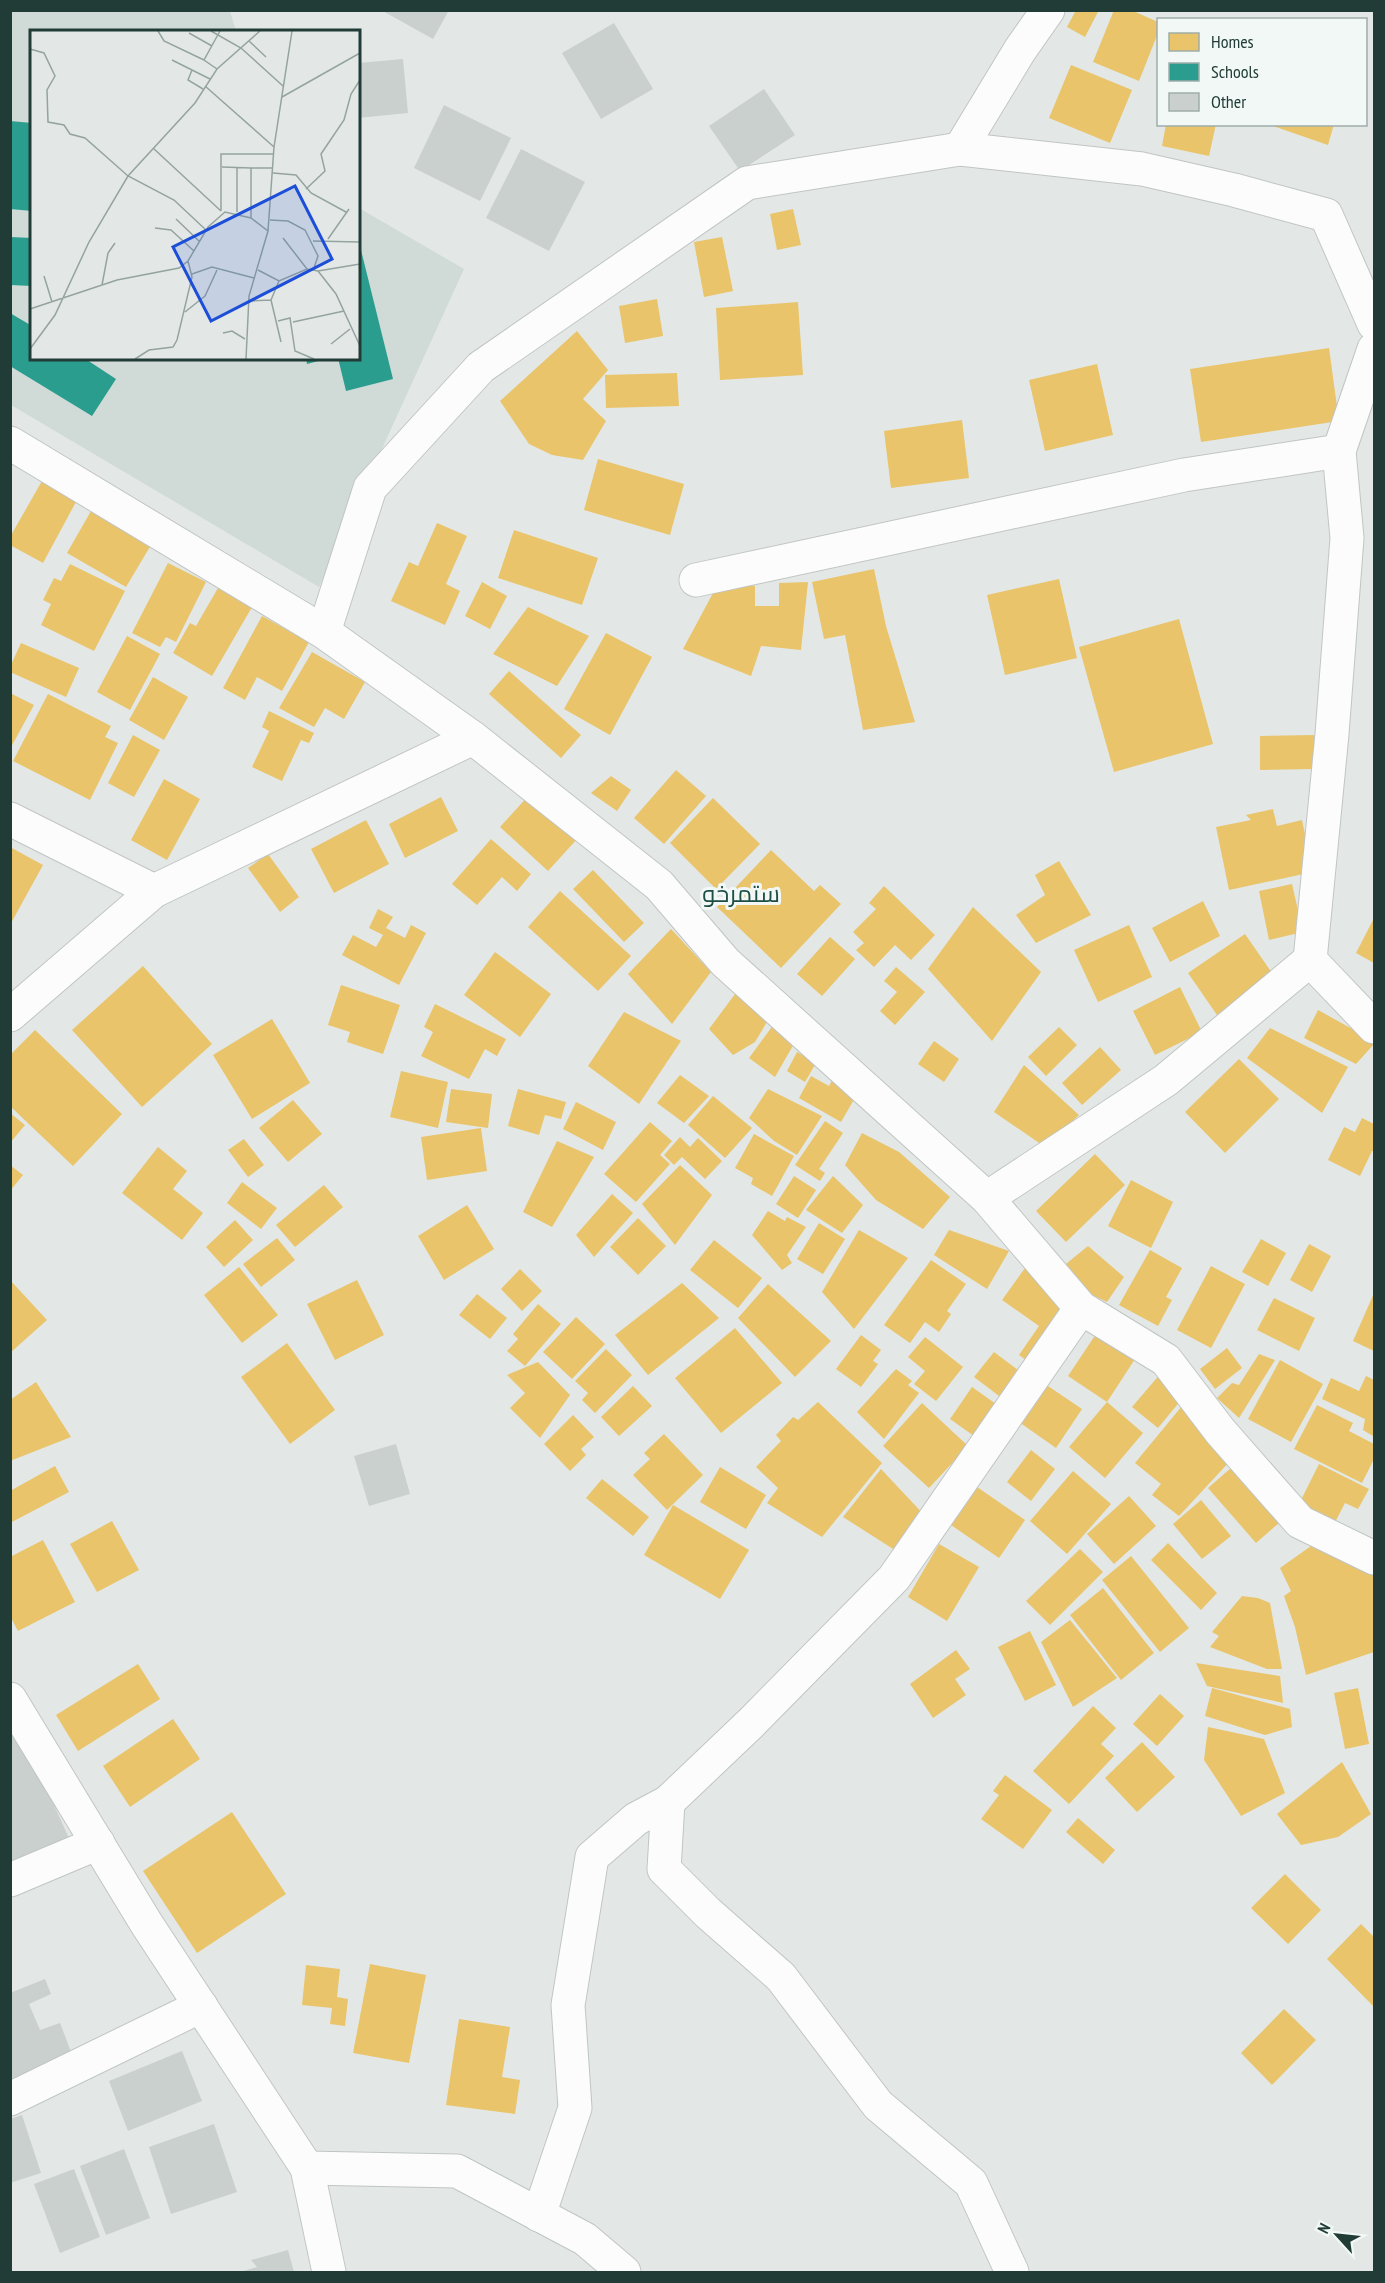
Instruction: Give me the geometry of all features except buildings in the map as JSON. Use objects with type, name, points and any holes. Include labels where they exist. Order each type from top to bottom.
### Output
[{"type":"street","points":[[960,149],[1020,50],[1048,10]]},
{"type":"street","points":[[324,632],[370,488],[481,367],[747,183],[960,149],[1142,170],[1234,190],[1326,215],[1374,324]]},
{"type":"street","points":[[987,1198],[1166,1080],[1310,960],[1332,734],[1347,538],[1338,451],[1374,350]]},
{"type":"street","points":[[10,443],[324,632],[473,738],[659,885],[725,962],[987,1198],[1081,1308],[1166,1360],[1220,1431],[1300,1522],[1374,1558]]},
{"type":"street","points":[[696,580],[1184,475],[1338,451]]},
{"type":"street","points":[[10,1015],[154,891],[473,738]]},
{"type":"street","points":[[10,819],[154,891]]},
{"type":"street","points":[[1310,960],[1374,1028]]},
{"type":"street","points":[[539,2215],[576,2108],[568,2005],[592,1857],[636,1819],[668,1802],[751,1723],[894,1578],[1081,1308]]},
{"type":"street","points":[[10,1699],[146,1923],[307,2168],[329,2272]]},
{"type":"street","points":[[668,1802],[664,1869],[708,1913],[781,1977],[878,2105],[971,2183],[1012,2272]]},
{"type":"street","points":[[10,1880],[98,1843]]},
{"type":"street","points":[[10,2099],[201,2006]]},
{"type":"street","points":[[307,2168],[457,2171],[585,2240],[624,2272]]},
{"type":"shaded area","points":[[11,11],[230,11],[236,30],[30,30],[30,360],[360,360],[360,209],[464,269],[319,587],[11,405]]},
{"type":"district","name":"ستمرخو","points":[[741,893]]}]
